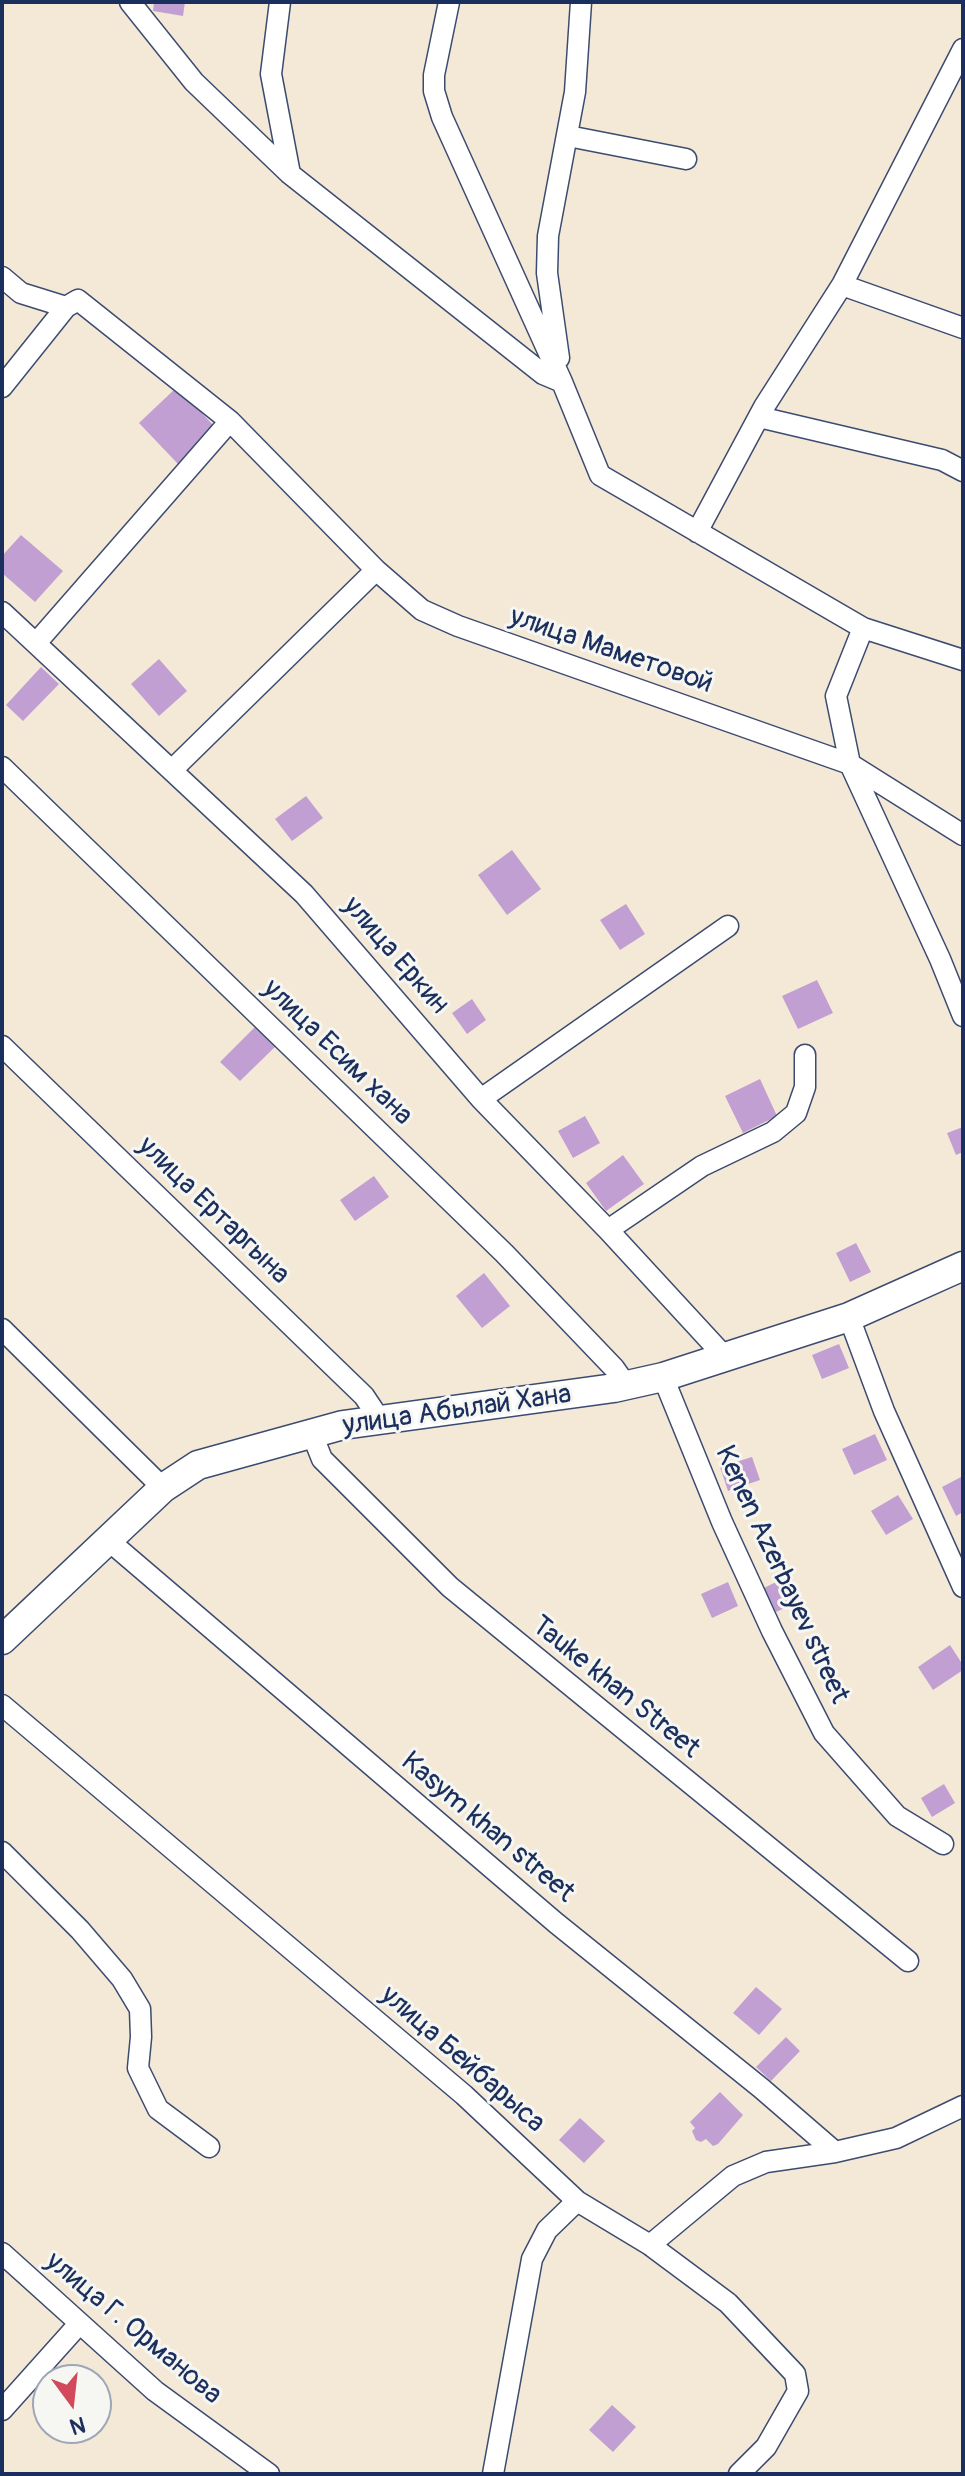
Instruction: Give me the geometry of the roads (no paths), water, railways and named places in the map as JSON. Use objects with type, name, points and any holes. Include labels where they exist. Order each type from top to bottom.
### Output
[{"type":"street","points":[[130,2],[194,82],[290,174],[543,374],[562,382]]},
{"type":"street","points":[[280,2],[271,74],[290,174]]},
{"type":"street","points":[[449,2],[434,75],[434,91],[442,117],[562,382],[600,475],[863,628],[963,660]]},
{"type":"street","points":[[562,382],[548,260],[552,211],[575,92],[581,2]]},
{"type":"street","points":[[697,532],[759,417],[842,285],[963,49]]},
{"type":"street","points":[[568,136],[686,159]]},
{"type":"street","points":[[2,277],[21,293],[66,307],[2,387]]},
{"type":"street","points":[[842,285],[963,328]]},
{"type":"street","name":"улица Маметовой","points":[[66,307],[78,300],[230,421],[376,570],[422,610],[458,626],[850,764],[963,835]]},
{"type":"street","points":[[759,417],[942,460],[963,471]]},
{"type":"street","points":[[37,642],[230,421]]},
{"type":"street","points":[[172,770],[376,570]]},
{"type":"street","name":"улица Еркин","points":[[2,612],[304,894],[481,1099],[725,1357]]},
{"type":"street","points":[[863,628],[836,696],[850,764],[963,1016]]},
{"type":"street","name":"улица Есим хана","points":[[2,767],[504,1253],[614,1368],[626,1385]]},
{"type":"street","points":[[481,1099],[728,926]]},
{"type":"street","name":"улица Ертаргына","points":[[2,1046],[364,1396],[380,1420]]},
{"type":"street","points":[[608,1230],[702,1166],[773,1132],[796,1113],[805,1087],[805,1055]]},
{"type":"street","name":"улица Абылай Хана","points":[[7,1627],[163,1488],[198,1465],[343,1425],[626,1385],[663,1377],[849,1317],[963,1266]]},
{"type":"street","points":[[849,1317],[884,1411],[963,1587]]},
{"type":"street","points":[[2,1329],[163,1488]]},
{"type":"street","name":"Kenen Azerbayev street","points":[[663,1377],[722,1522],[772,1631],[824,1733],[897,1816],[943,1844]]},
{"type":"street","name":"Tauke khan Street","points":[[312,1434],[322,1459],[450,1587],[908,1961]]},
{"type":"street","name":"Kasym khan street","points":[[108,1540],[556,1923],[761,2088],[835,2152]]},
{"type":"street","name":"улица Бейбарыса","points":[[2,1705],[464,2095],[577,2201],[650,2245],[728,2303],[795,2374],[798,2391],[766,2447],[739,2474]]},
{"type":"street","points":[[2,1852],[80,1930],[122,1979],[140,2009],[138,2068],[158,2109],[209,2147]]},
{"type":"street","points":[[650,2245],[733,2176],[766,2162],[835,2152],[896,2138],[963,2106]]},
{"type":"street","points":[[493,2474],[532,2259],[547,2230],[577,2201]]},
{"type":"street","name":"улица Г. Орманова","points":[[2,2253],[155,2391],[269,2474]]},
{"type":"street","points":[[2,2410],[79,2324]]}]
